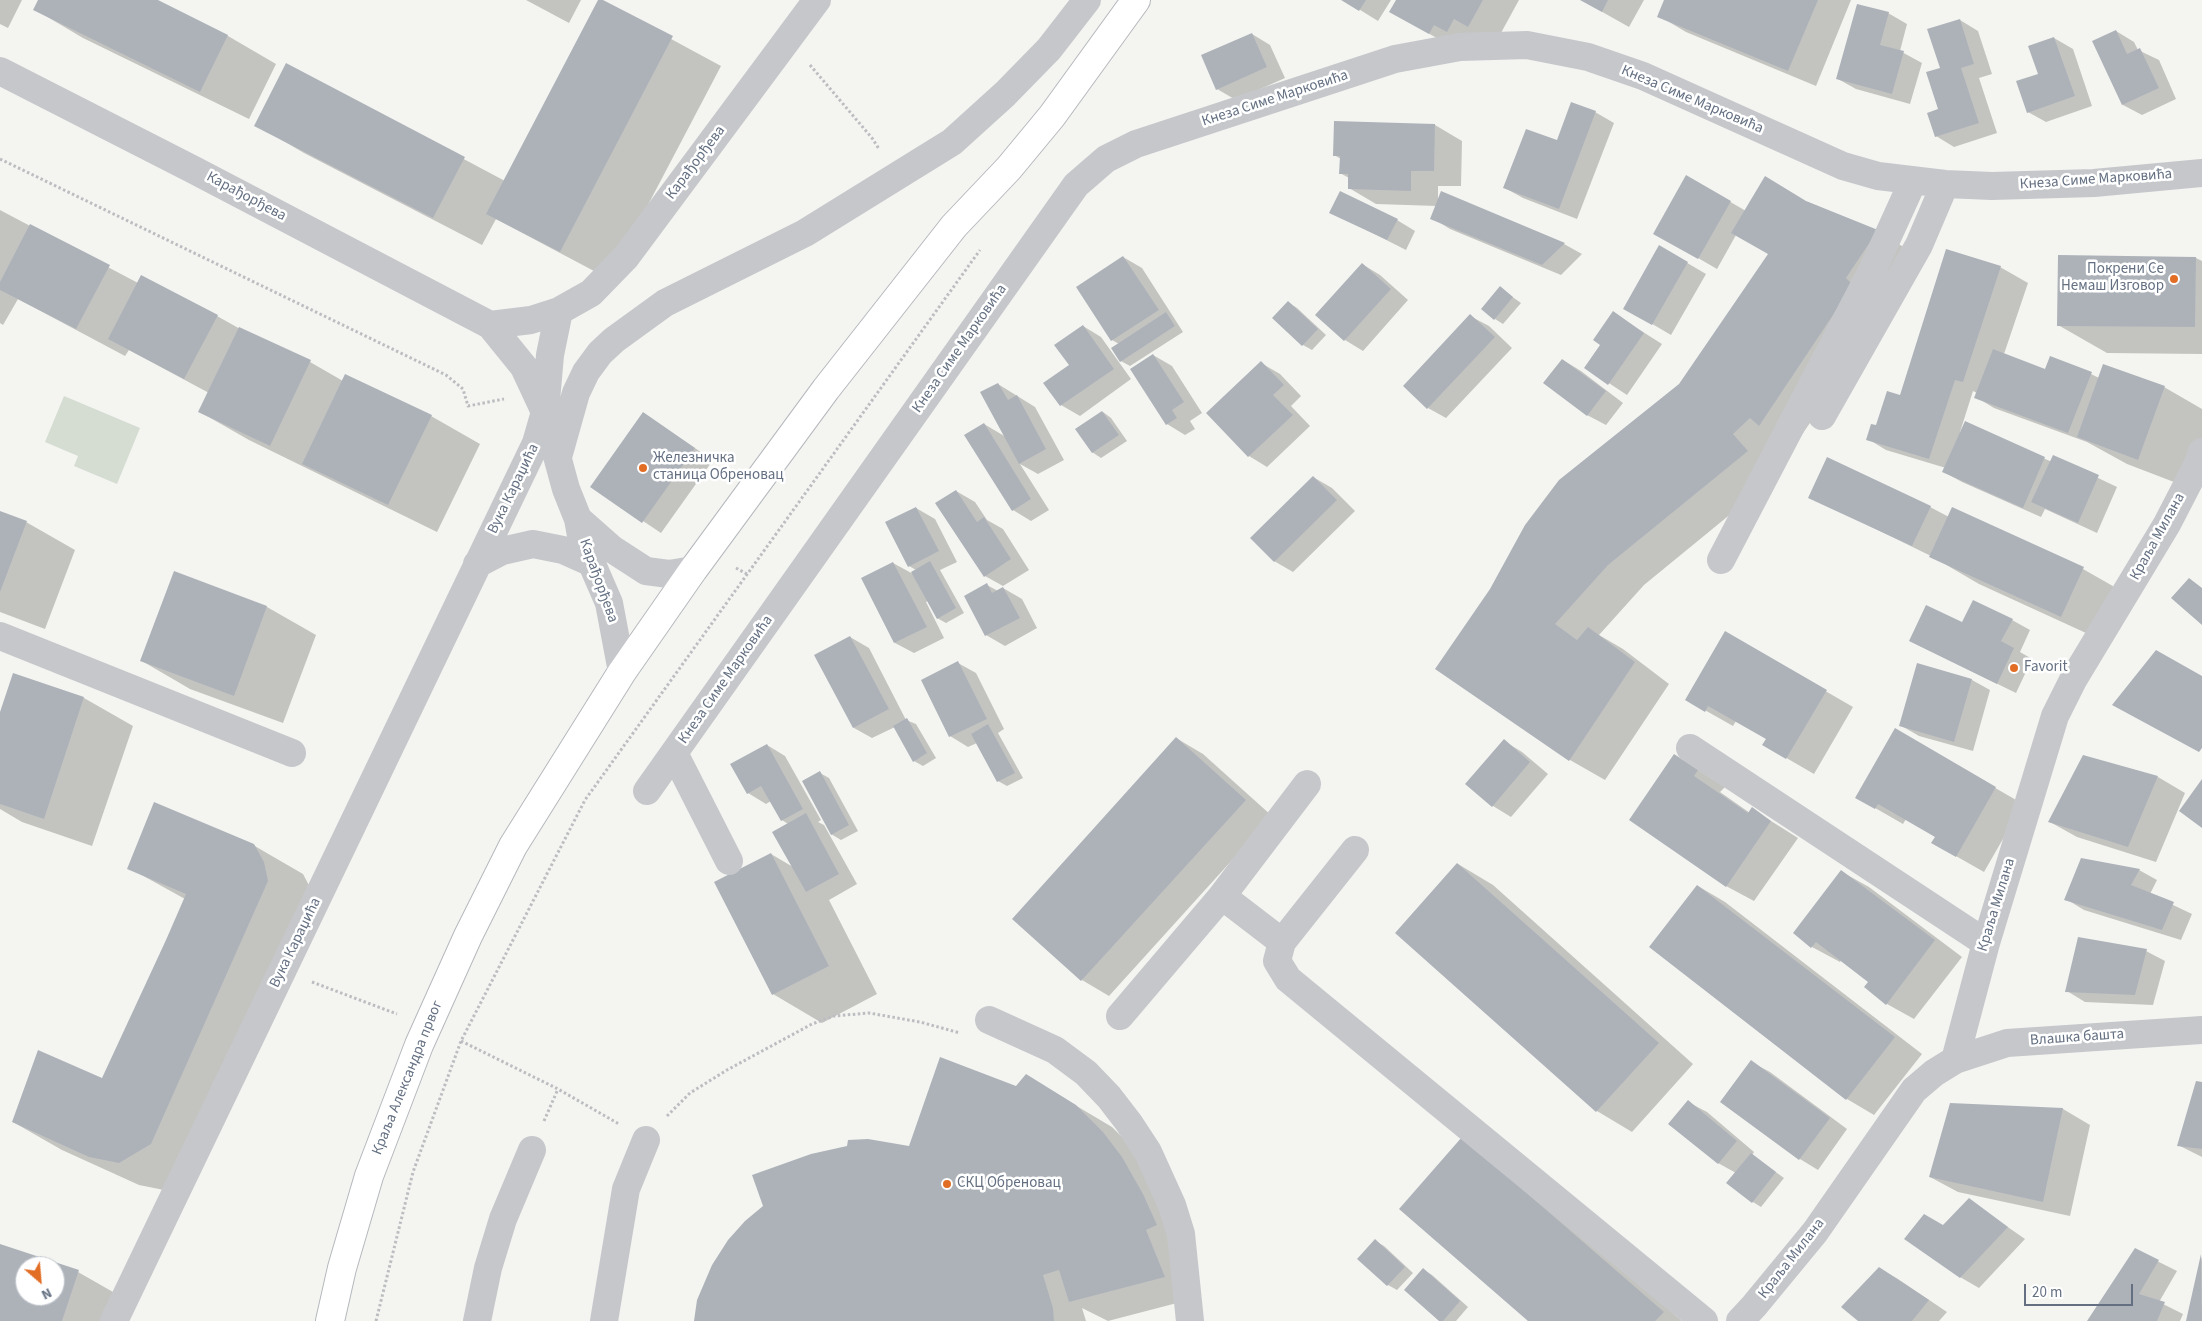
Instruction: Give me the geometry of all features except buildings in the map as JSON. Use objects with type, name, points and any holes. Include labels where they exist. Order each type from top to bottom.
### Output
[{"type":"main road","name":"Краља Александра првог","points":[[330,1321],[342,1268],[369,1176],[426,1025],[513,846],[622,672],[693,570],[892,303],[954,226],[1009,168],[1052,116],[1136,0]]},
{"type":"street","name":"Карађорђева","points":[[490,325],[531,320],[559,311],[591,293],[626,257],[817,0]]},
{"type":"street","points":[[558,457],[576,393],[596,359],[614,340],[665,303],[805,233],[952,142],[1006,94],[1049,49],[1087,0]]},
{"type":"street","name":"Кнеза Симе Марковића","points":[[648,791],[1076,185],[1106,159],[1136,144],[1395,59],[1460,47],[1527,45],[1588,57],[1643,76],[1843,166],[1878,176],[1945,184],[1992,186],[2094,183],[2202,173]]},
{"type":"street","name":"Карађорђева","points":[[0,71],[490,325],[515,355],[541,402],[566,488],[578,519],[582,541],[609,603],[622,672]]},
{"type":"street","points":[[1720,560],[1872,269],[1913,181]]},
{"type":"street","points":[[1822,416],[1919,245],[1945,184]]},
{"type":"street","name":"Карађорђева","points":[[541,402],[559,311]]},
{"type":"street","name":"Вука Караџића","points":[[114,1321],[536,443],[541,402]]},
{"type":"street","name":"Краља Милана","points":[[1740,1321],[1815,1232],[1914,1090],[1934,1073],[1955,1060],[1986,942],[2055,716],[2073,680],[2167,524],[2198,464],[2202,452]]},
{"type":"street","name":"Карађорђева","points":[[578,519],[612,549],[646,571],[669,574],[693,570]]},
{"type":"street","name":"Вука Караџића","points":[[477,564],[502,551],[533,544],[563,550],[592,563]]},
{"type":"street","points":[[0,636],[292,753]]},
{"type":"street","points":[[1690,748],[1986,942]]},
{"type":"street","points":[[674,753],[729,861]]},
{"type":"street","points":[[1120,1016],[1222,896],[1307,784]]},
{"type":"street","points":[[1355,850],[1282,942],[1277,961],[1288,979],[1704,1321]]},
{"type":"street","points":[[1222,896],[1282,942]]},
{"type":"street","points":[[988,1020],[1055,1050],[1086,1073],[1129,1122],[1152,1159],[1172,1205],[1181,1234],[1190,1321]]},
{"type":"street","name":"Влашка башта","points":[[1955,1060],[2007,1043],[2202,1030]]},
{"type":"street","points":[[604,1321],[626,1189],[646,1140]]},
{"type":"street","points":[[477,1321],[488,1268],[503,1219],[532,1150]]},
{"type":"path","points":[[0,159],[446,375],[463,389],[468,406],[541,402]]},
{"type":"path","points":[[282,971],[426,1025],[484,1051],[558,1089],[646,1140],[690,1093],[769,1046],[812,1024],[834,1016],[869,1013],[920,1022],[964,1034],[988,1020]]},
{"type":"shaded area","points":[[64,396],[140,428],[117,484],[74,466],[78,456],[45,442]]},
{"type":"place","name":"Покрени Се Немаш Изговор","points":[[2174,279]]},
{"type":"place","name":"Железничка станица Обреновац","points":[[643,468]]},
{"type":"place","name":"Favorit","points":[[2014,668]]},
{"type":"place","name":"СКЦ Обреновац","points":[[947,1184]]}]
